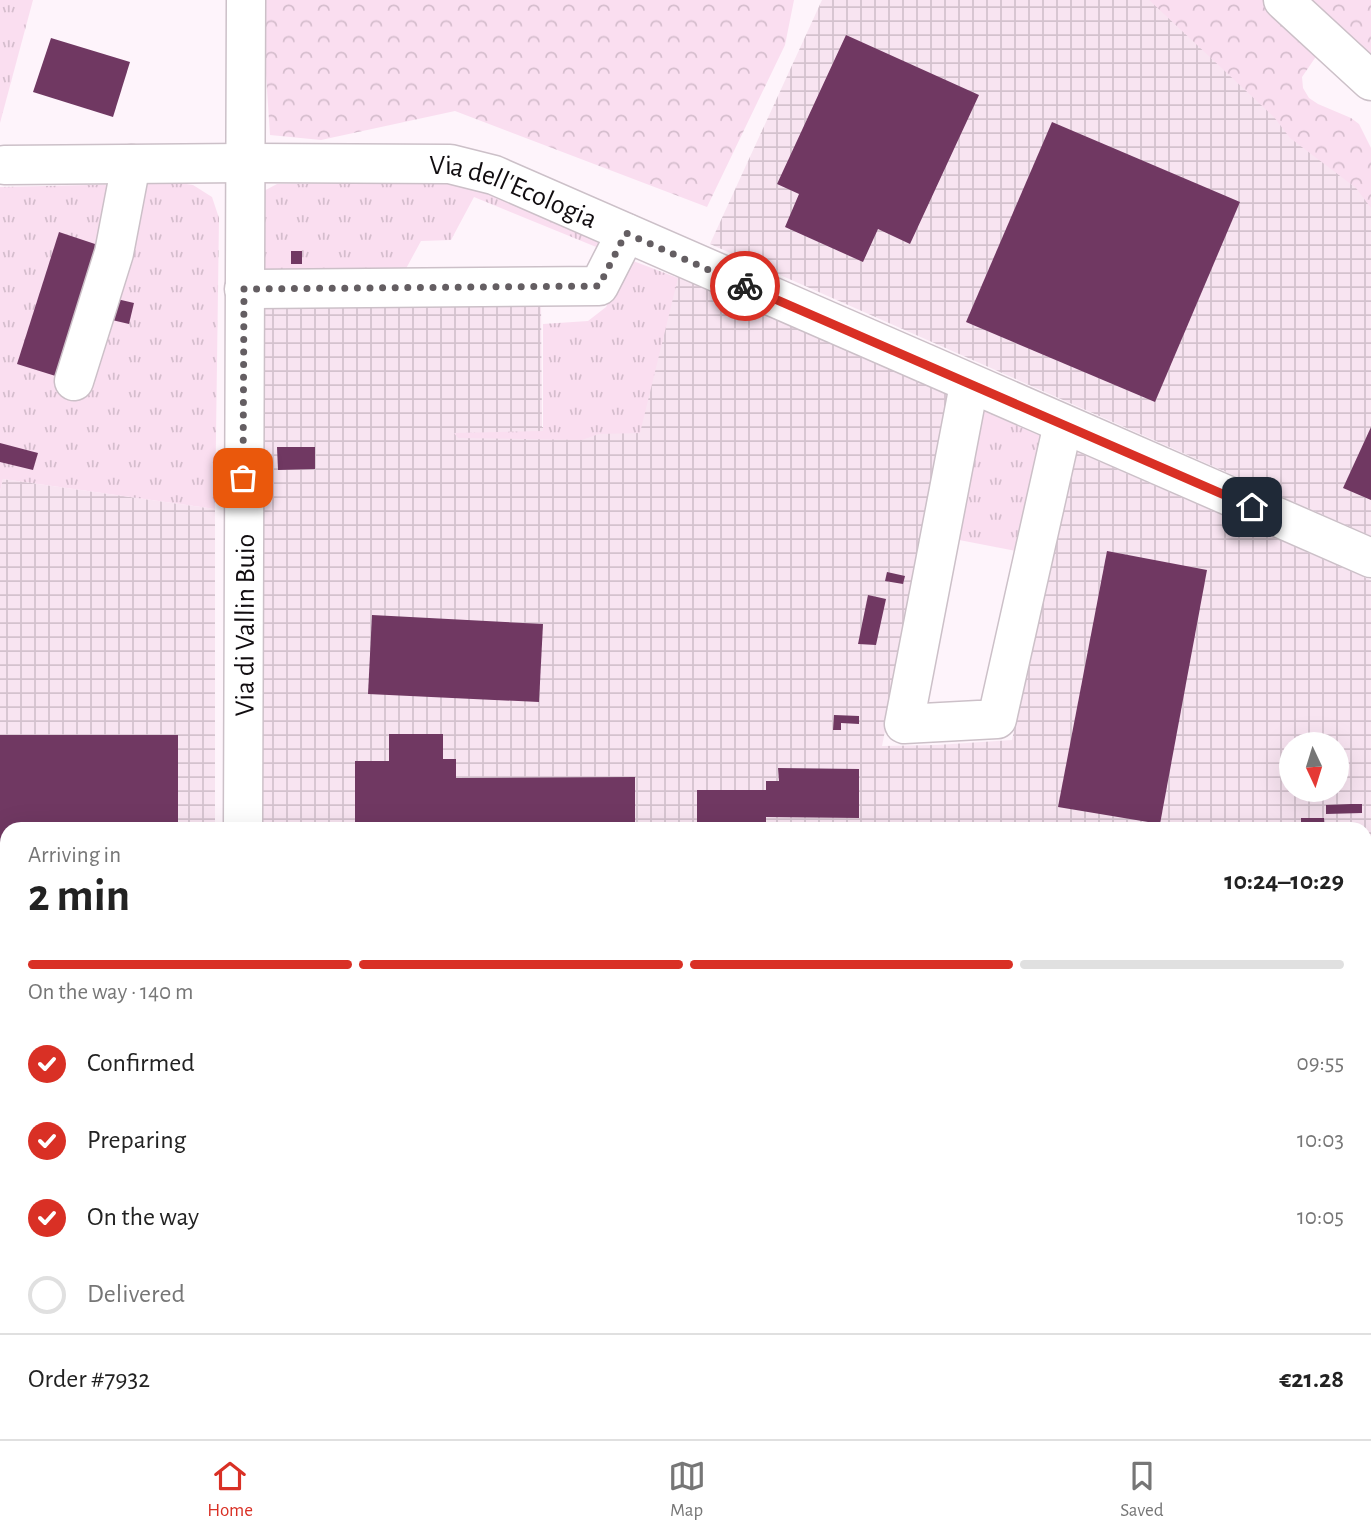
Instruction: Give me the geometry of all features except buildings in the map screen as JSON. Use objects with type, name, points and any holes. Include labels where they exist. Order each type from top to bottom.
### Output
[{"type":"main road","name":"Via di Vallin Buio","points":[[243,822],[246,0]]},
{"type":"main road","points":[[1283,0],[1371,81]]},
{"type":"main road","points":[[74,381],[114,253],[131,164]]},
{"type":"main road","name":"Via dell'Ecologia","points":[[4,165],[450,164],[494,175],[969,385],[1371,558]]},
{"type":"main road","points":[[244,289],[599,286],[626,233]]},
{"type":"main road","points":[[969,385],[904,724],[997,719],[1063,424]]},
{"type":"shaded area","points":[[822,0],[1162,0],[1371,197],[1371,536],[710,244]]},
{"type":"shaded area","points":[[677,274],[952,396],[882,746],[1012,740],[1073,450],[1371,580],[1371,822],[260,822],[259,301],[541,300],[542,427],[640,428]]},
{"type":"shaded area","points":[[3,479],[215,509],[215,822],[0,822],[0,492]]},
{"type":"green space","points":[[0,0],[33,0],[0,123]]},
{"type":"green space","points":[[261,0],[794,0],[785,45],[707,207],[455,111],[321,140],[270,135]]},
{"type":"green space","points":[[1149,0],[1276,0],[1314,35],[1315,58],[1302,77],[1303,88],[1309,98],[1318,104],[1359,124],[1371,148],[1371,208],[1356,188],[1290,138],[1274,117]]},
{"type":"green space","points":[[1301,0],[1371,0],[1371,54]]},
{"type":"green space","points":[[180,183],[193,185],[212,197],[219,218],[215,509],[3,479],[0,492],[0,187]]},
{"type":"green space","points":[[446,183],[477,189],[609,244],[606,251],[474,197],[451,240],[421,241],[402,276],[255,277],[260,193],[277,184]]},
{"type":"green space","points":[[628,259],[678,278],[640,433],[599,434],[582,440],[458,438],[454,433],[543,431],[543,324],[588,321],[606,307]]},
{"type":"green space","points":[[981,410],[1043,437],[1016,551],[954,539]]},
{"type":"way so far","points":[[243,478],[244,289],[599,286],[626,233],[745,286]]},
{"type":"route","points":[[745,286],[1252,507]]}]
